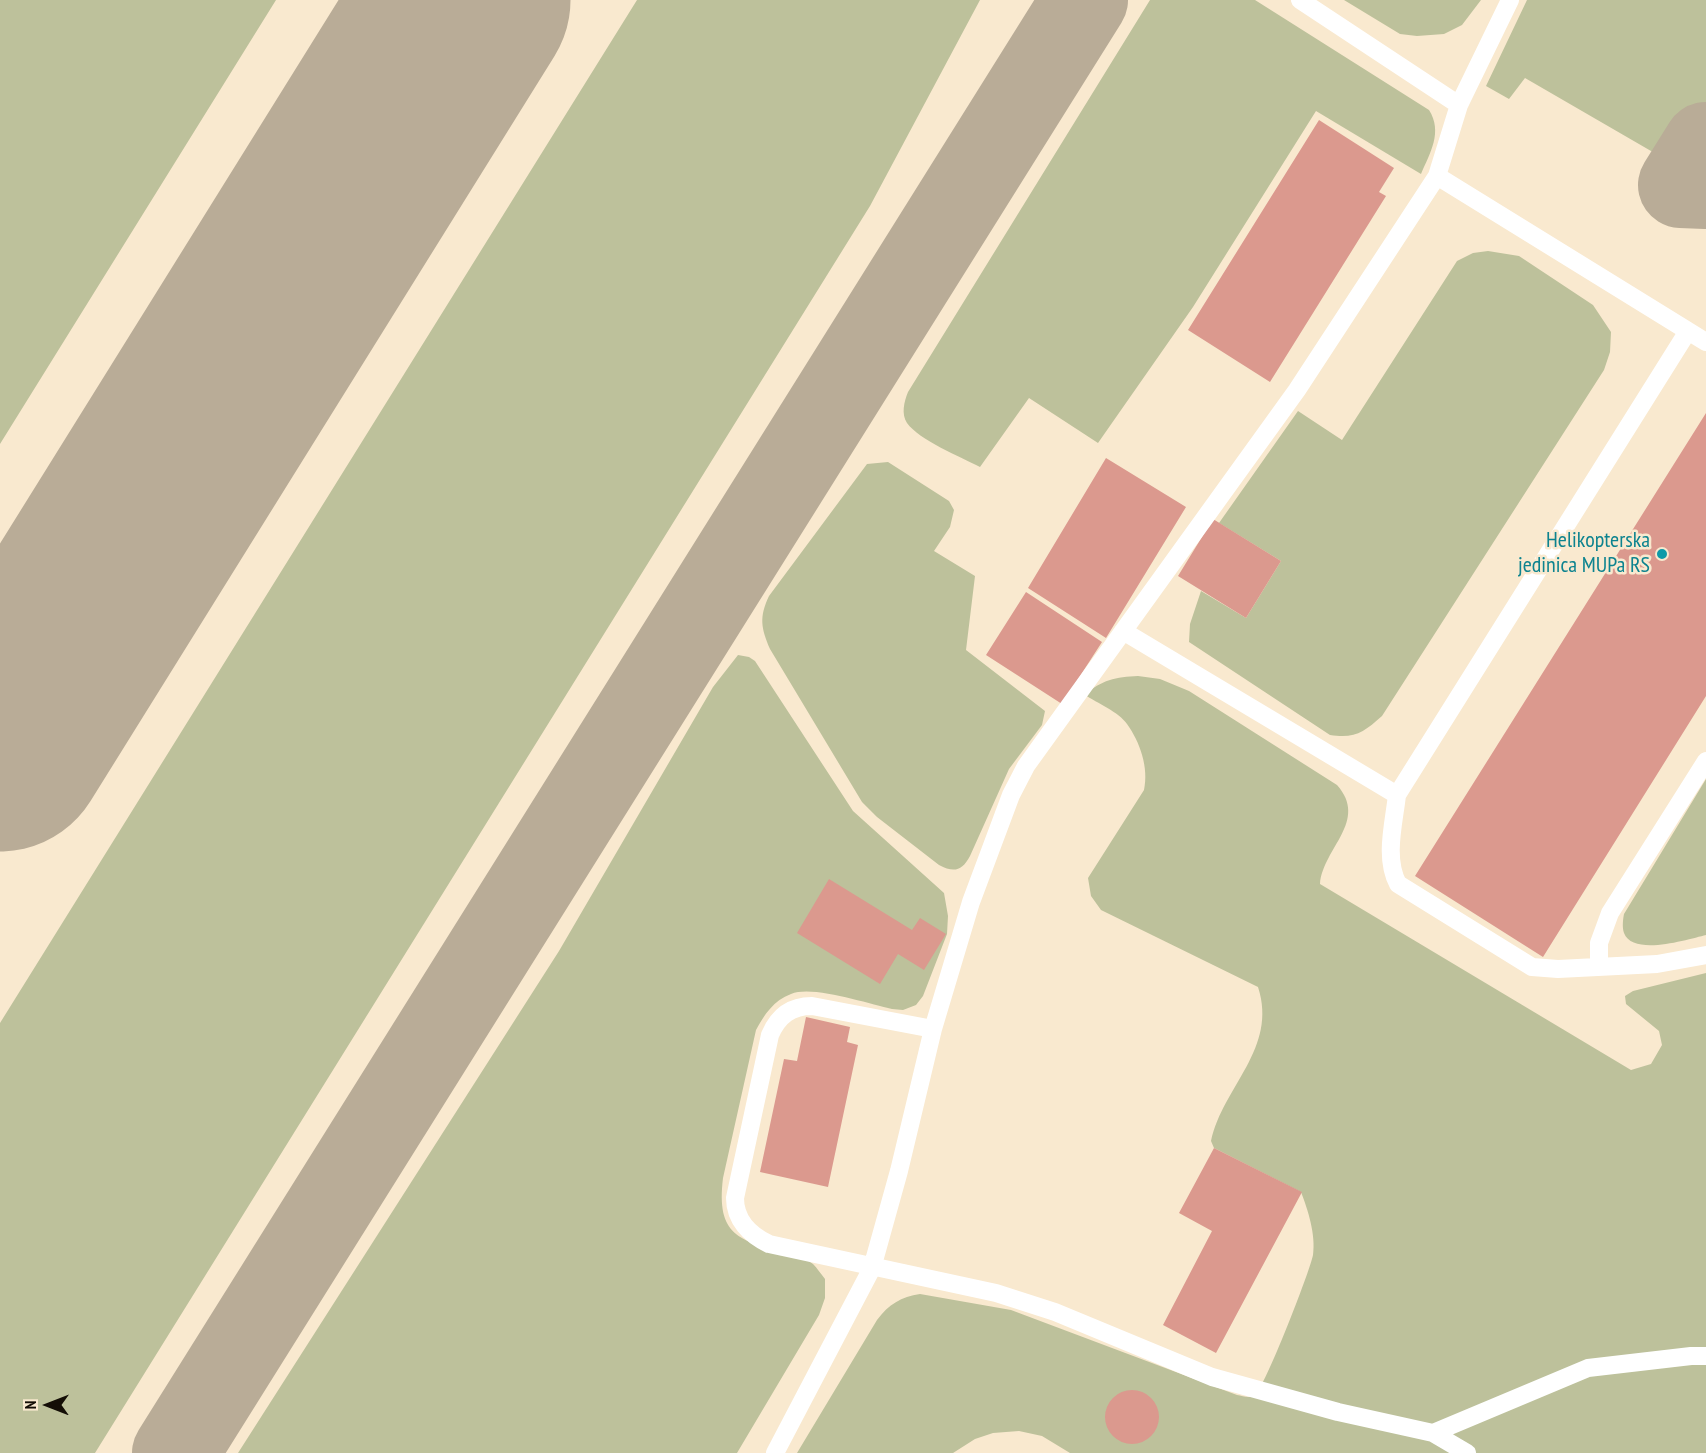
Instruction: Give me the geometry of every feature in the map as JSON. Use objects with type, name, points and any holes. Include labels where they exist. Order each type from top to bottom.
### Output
[{"type":"lane","points":[[1300,0],[1460,105]]},
{"type":"lane","points":[[775,1453],[872,1268],[899,1171],[933,1029],[971,902],[1011,795],[1026,766],[1297,390],[1437,177],[1460,105],[1510,0]]},
{"type":"lane","points":[[1437,177],[1706,342]]},
{"type":"lane","points":[[1688,330],[1397,795],[1390,860],[1392,873],[1398,884],[1532,967],[1543,969],[1657,964],[1706,955]]},
{"type":"lane","points":[[1123,631],[1397,795]]},
{"type":"lane","points":[[1599,967],[1599,943],[1610,913],[1706,761]]},
{"type":"lane","points":[[933,1029],[799,1006],[784,1014],[775,1023],[770,1035],[735,1198],[735,1209],[747,1229],[769,1244],[1030,1302],[1212,1377],[1338,1412],[1433,1433],[1467,1453]]},
{"type":"lane","points":[[1433,1433],[1588,1368],[1706,1356]]},
{"type":"green space","points":[[0,0],[276,0],[0,444]]},
{"type":"green space","points":[[637,0],[980,0],[870,206],[95,1453],[0,1453],[0,1023]]},
{"type":"green space","points":[[1150,0],[1255,0],[1429,110],[1435,126],[1434,142],[1421,174],[1316,111],[1193,307],[1098,443],[1029,398],[980,467],[930,442],[907,423],[904,408],[908,392]]},
{"type":"green space","points":[[1344,0],[1481,0],[1462,25],[1444,34],[1417,36],[1400,34]]},
{"type":"green space","points":[[1527,0],[1706,0],[1706,106],[1670,162],[1525,78],[1509,99],[1486,86]]},
{"type":"green space","points":[[1488,251],[1519,256],[1593,305],[1611,332],[1610,352],[1604,370],[1382,716],[1359,733],[1346,736],[1330,735],[1189,642],[1190,624],[1201,591],[1246,618],[1281,561],[1219,523],[1298,411],[1342,440],[1457,261],[1473,253]]},
{"type":"green space","points":[[888,462],[949,501],[954,510],[950,527],[934,551],[975,576],[966,650],[1045,711],[1042,725],[1009,769],[970,856],[961,868],[953,870],[939,865],[877,817],[862,802],[770,649],[763,629],[764,610],[769,596],[867,464]]},
{"type":"green space","points":[[738,655],[755,661],[853,811],[944,893],[948,916],[947,934],[923,996],[916,1005],[903,1010],[892,1009],[826,993],[801,992],[791,994],[775,1004],[756,1030],[723,1178],[723,1212],[734,1232],[744,1239],[813,1264],[825,1279],[825,1298],[819,1315],[737,1453],[238,1453],[559,951],[713,687]]},
{"type":"green space","points":[[1138,676],[1160,679],[1189,691],[1337,785],[1346,798],[1348,811],[1346,823],[1328,858],[1320,884],[1631,1070],[1651,1064],[1662,1045],[1659,1031],[1626,1004],[1625,996],[1633,991],[1706,973],[1706,1453],[1070,1453],[1042,1436],[1019,1431],[993,1433],[975,1439],[953,1453],[797,1453],[877,1320],[901,1299],[913,1295],[920,1294],[1011,1310],[1246,1397],[1255,1395],[1277,1351],[1313,1255],[1312,1231],[1306,1207],[1301,1192],[1214,1148],[1211,1141],[1226,1102],[1247,1067],[1261,1029],[1262,1009],[1258,987],[1101,910],[1091,896],[1088,878],[1144,790],[1145,773],[1139,747],[1127,724],[1113,712],[1085,695],[1109,680]]},
{"type":"green space","points":[[1706,779],[1706,935],[1662,945],[1638,944],[1629,940],[1623,931],[1624,914]]},
{"type":"building","points":[[1319,120],[1394,168],[1379,192],[1386,196],[1270,382],[1188,330]]},
{"type":"building","name":"Helikopterska jedinica MUPa RS","points":[[1706,413],[1706,696],[1543,957],[1415,876]]},
{"type":"building","points":[[1106,458],[1186,507],[1106,638],[1028,588]]},
{"type":"building","points":[[1213,519],[1281,561],[1246,618],[1178,576]]},
{"type":"building","points":[[1026,592],[1102,642],[1062,704],[986,655]]},
{"type":"building","points":[[829,879],[912,930],[920,918],[946,934],[924,970],[898,954],[880,984],[797,933]]},
{"type":"building","points":[[806,1017],[850,1027],[847,1042],[858,1045],[828,1187],[760,1172],[784,1059],[797,1061]]},
{"type":"building","points":[[1214,1148],[1302,1192],[1216,1353],[1163,1325],[1212,1231],[1179,1213]]},
{"type":"building","points":[[1127,1390],[1137,1390],[1147,1394],[1155,1402],[1159,1417],[1155,1432],[1147,1440],[1137,1444],[1127,1444],[1117,1440],[1109,1432],[1105,1422],[1105,1412],[1109,1402],[1117,1394]]},
{"type":"taxiway","points":[[175,1453],[1085,0]]},
{"type":"taxiway","points":[[1706,145],[1681,185],[1706,186]]},
{"type":"runway","points":[[0,745],[464,0]]},
{"type":"place","name":"Helikopterska jedinica MUPa RS","points":[[1662,554]]}]
